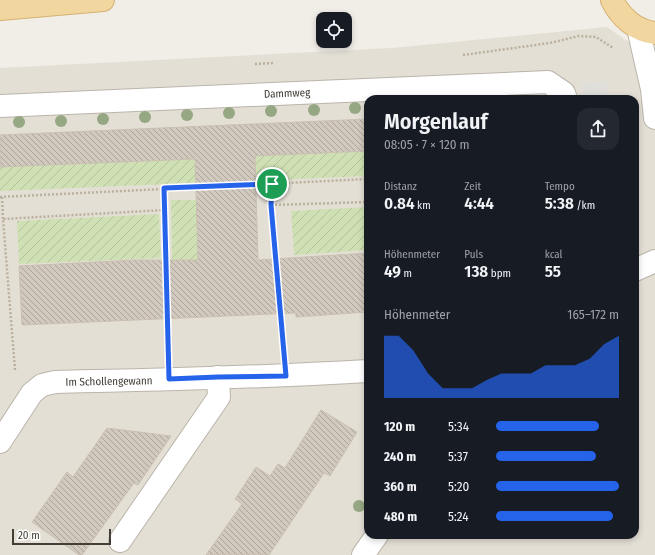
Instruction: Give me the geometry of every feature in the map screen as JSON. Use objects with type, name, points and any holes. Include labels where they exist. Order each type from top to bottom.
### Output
[{"type":"main road","points":[[0,9],[103,0]]},
{"type":"main road","points":[[610,3],[626,20],[647,31]]},
{"type":"street","points":[[647,31],[655,118]]},
{"type":"street","name":"Dammweg","points":[[0,106],[548,82],[565,95]]},
{"type":"street","points":[[639,268],[655,261]]},
{"type":"street","name":"Im Schollengewann","points":[[0,442],[32,393],[42,385],[55,382],[286,376],[364,371]]},
{"type":"street","points":[[120,541],[219,397],[218,377]]},
{"type":"street","points":[[363,555],[374,539]]},
{"type":"path","points":[[32,393],[15,373],[1,197],[364,179]]},
{"type":"path","points":[[272,184],[271,205],[286,376]]},
{"type":"path","points":[[164,188],[169,379]]},
{"type":"path","points":[[271,205],[364,202]]},
{"type":"path","points":[[3,219],[165,210]]},
{"type":"shaded area","points":[[607,27],[640,50],[655,49],[655,555],[0,555],[0,68],[392,48]]},
{"type":"shaded area","points":[[607,81],[608,95],[583,95],[582,83]]},
{"type":"green space","points":[[364,151],[364,176],[0,191],[0,166]]},
{"type":"green space","points":[[171,200],[197,200],[199,317],[173,317]]},
{"type":"green space","points":[[364,207],[364,250],[294,255],[291,211]]},
{"type":"green space","points":[[159,214],[161,258],[19,264],[17,221]]},
{"type":"building","points":[[364,119],[364,151],[255,156],[258,260],[364,253],[364,312],[296,317],[296,313],[22,325],[19,266],[135,260],[198,260],[195,159],[0,167],[0,135]]},
{"type":"building","points":[[321,410],[357,432],[330,476],[324,473],[269,555],[206,555],[242,504],[235,499],[256,467],[270,476],[278,464],[285,468]]},
{"type":"building","points":[[107,428],[171,436],[138,485],[134,483],[82,555],[79,555],[32,522],[67,472],[73,477]]},
{"type":"route","points":[[272,184],[271,205],[286,376],[169,379],[164,188],[272,184]]}]
